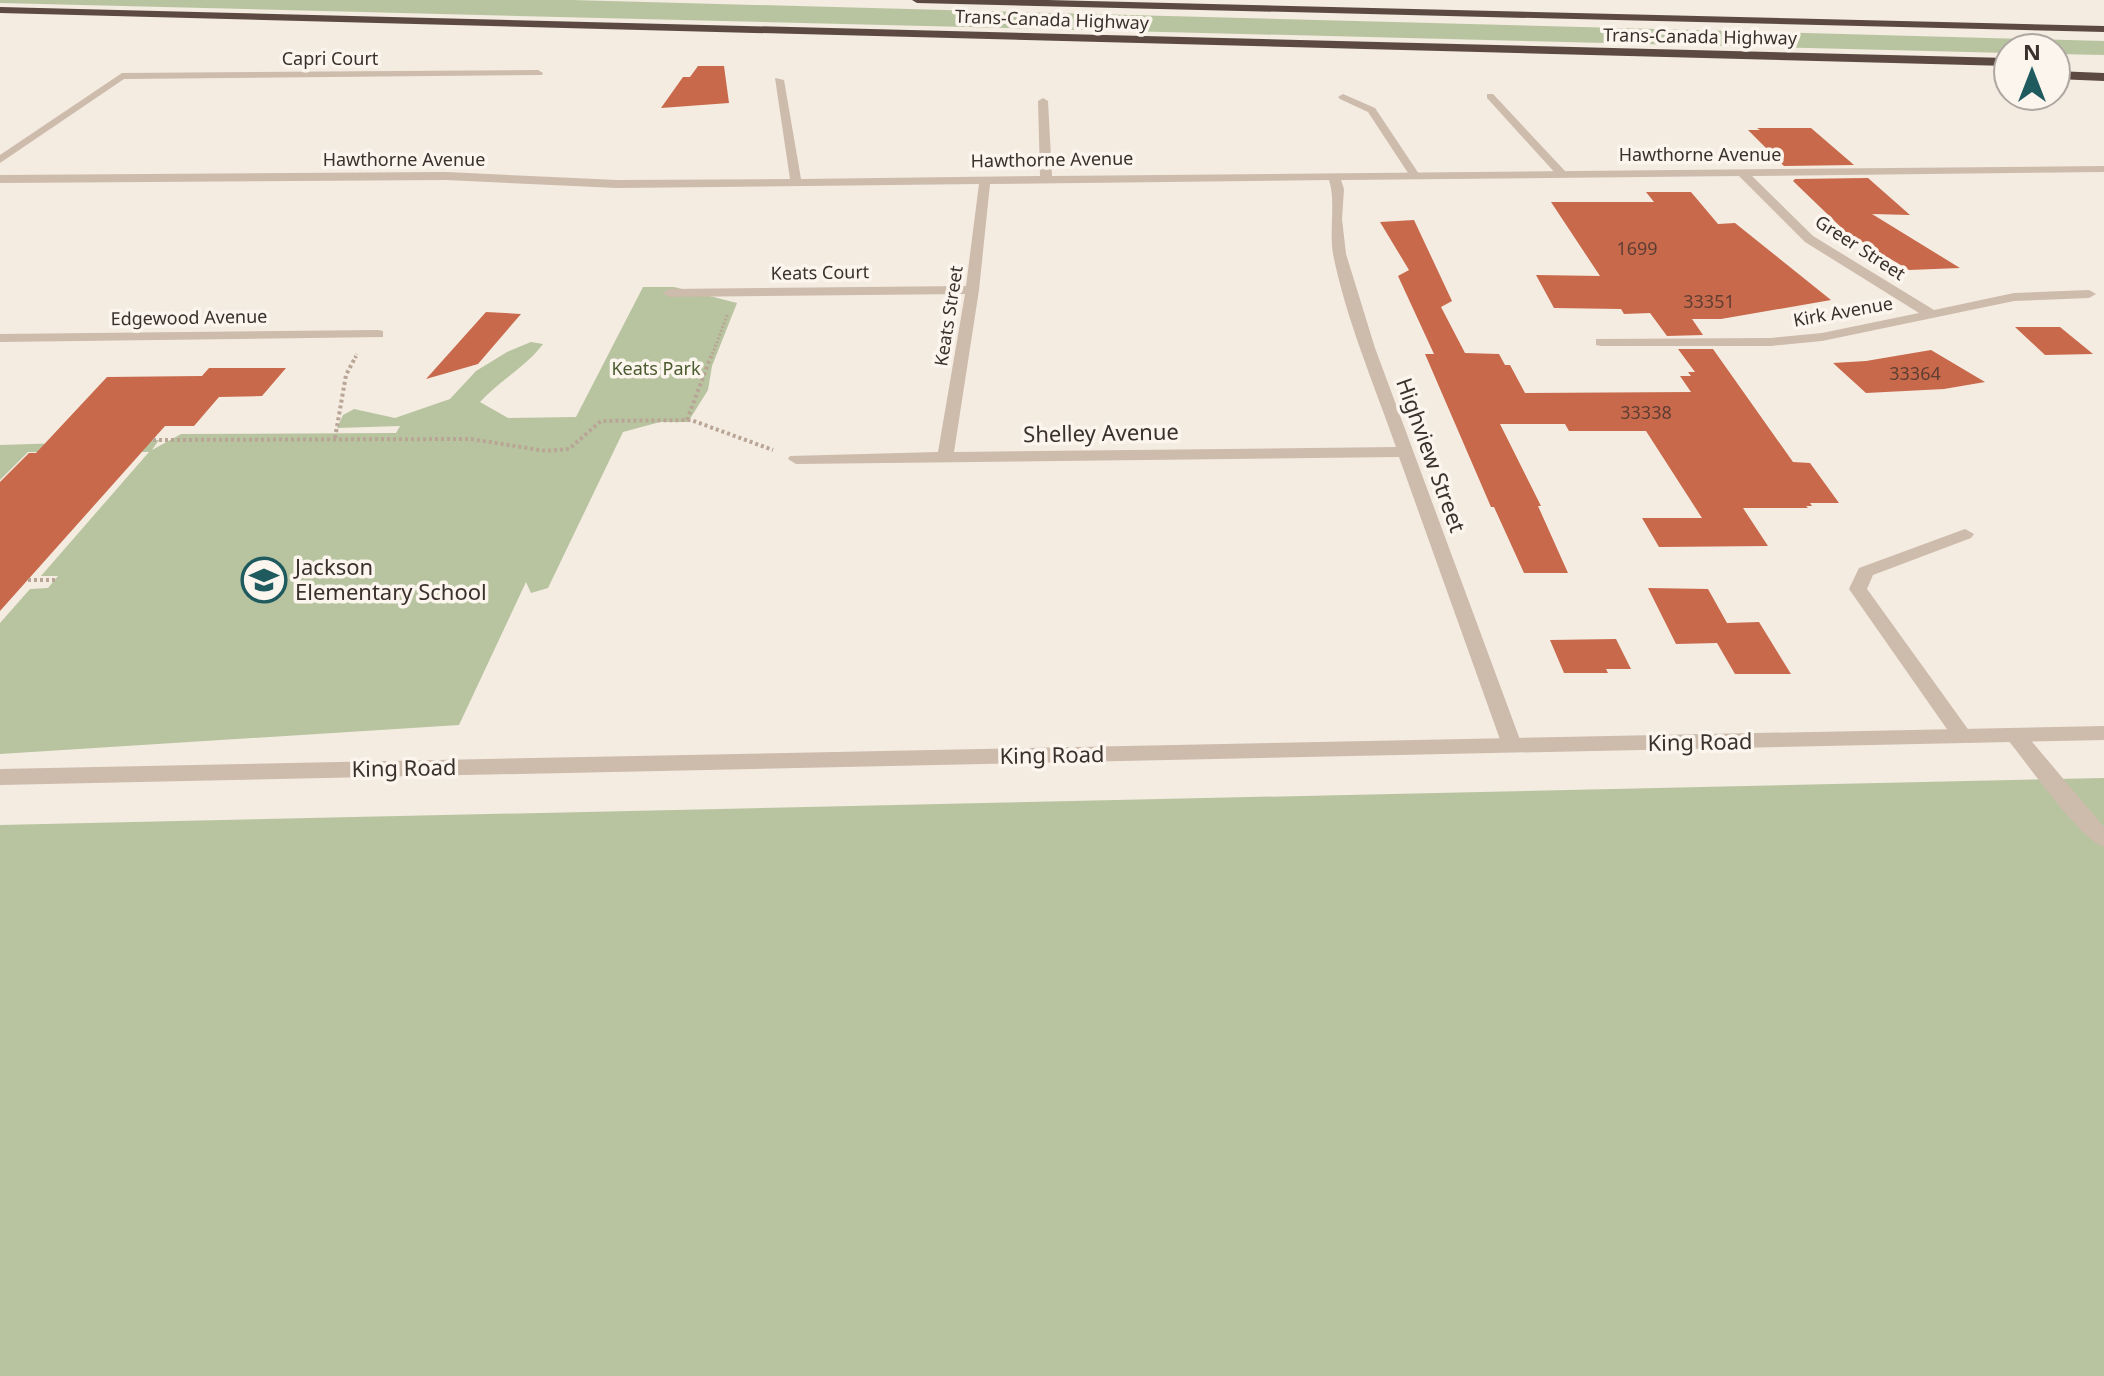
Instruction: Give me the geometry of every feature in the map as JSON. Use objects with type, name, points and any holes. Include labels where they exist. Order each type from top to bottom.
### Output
[{"type":"highway","name":"Trans-Canada Highway","points":[[917,0],[2104,27]]},
{"type":"highway","name":"Trans-Canada Highway","points":[[0,10],[1992,62]]},
{"type":"highway","points":[[1498,50],[1992,72]]},
{"type":"highway","points":[[2072,63],[2104,64]]},
{"type":"highway","points":[[2072,76],[2104,77]]},
{"type":"street","name":"Capri Court","points":[[0,160],[122,76],[538,73]]},
{"type":"street","points":[[779,80],[796,182]]},
{"type":"street","points":[[1043,101],[1046,178]]},
{"type":"street","name":"Hawthorne Avenue","points":[[0,179],[446,176],[617,184],[2104,169]]},
{"type":"street","name":"Greer Street","points":[[1741,172],[1809,239],[1931,314]]},
{"type":"street","name":"Highview Street","points":[[1333,175],[1338,189],[1337,232],[1344,269],[1368,348],[1512,745]]},
{"type":"street","name":"Keats Street","points":[[945,457],[972,290],[985,179]]},
{"type":"street","name":"Keats Court","points":[[669,293],[972,290]]},
{"type":"street","name":"Kirk Avenue","points":[[1601,342],[1783,341],[1822,337],[2014,297],[2089,294]]},
{"type":"street","name":"Edgewood Avenue","points":[[0,338],[378,334]]},
{"type":"street","name":"Shelley Avenue","points":[[796,459],[1407,452]]},
{"type":"street","points":[[1963,737],[1858,589],[1865,572],[1965,534]]},
{"type":"street","name":"King Road","points":[[0,777],[2104,733]]},
{"type":"lane","points":[[1490,96],[1561,173]]},
{"type":"lane","points":[[1343,97],[1372,110],[1414,174]]},
{"type":"lane","points":[[2015,735],[2078,813],[2104,839]]},
{"type":"path","points":[[687,420],[736,292]]},
{"type":"path","points":[[335,438],[346,375],[359,352],[378,334]]},
{"type":"path","points":[[153,440],[471,439],[546,451],[569,449],[601,421],[687,420],[796,459]]},
{"type":"path","points":[[28,580],[55,580]]},
{"type":"green space","points":[[0,0],[572,0],[1992,38],[1992,53],[0,3]]},
{"type":"green space","points":[[2072,40],[2104,41],[2104,55],[2072,54]]},
{"type":"green space","name":"Jackson Elementary School","points":[[643,287],[674,287],[737,303],[712,366],[708,390],[688,422],[660,422],[623,432],[548,588],[531,593],[526,582],[459,725],[0,754],[0,623],[30,589],[48,588],[58,576],[41,576],[149,452],[28,452],[0,480],[0,445],[159,440],[152,450],[181,434],[396,433],[400,426],[337,428],[343,415],[354,409],[395,418],[450,399],[476,371],[531,342],[543,344],[480,402],[508,418],[576,417]]},
{"type":"green space","points":[[2104,778],[2104,1376],[0,1376],[0,825]]},
{"type":"building","points":[[698,66],[724,66],[729,103],[661,108],[683,77],[690,77]]},
{"type":"building","points":[[1757,128],[1811,128],[1854,165],[1784,166],[1748,130],[1760,130]]},
{"type":"building","points":[[1868,178],[1910,215],[1872,214],[1960,268],[1909,270],[1847,233],[1793,181]]},
{"type":"building","points":[[1646,192],[1691,192],[1718,224],[1735,223],[1831,300],[1721,319],[1692,319],[1703,335],[1667,336],[1650,313],[1624,314],[1621,309],[1554,308],[1536,275],[1600,276],[1551,202],[1654,202]]},
{"type":"building","points":[[1414,220],[1452,301],[1441,307],[1465,353],[1499,354],[1505,365],[1510,365],[1525,393],[1691,392],[1680,376],[1691,376],[1688,372],[1695,372],[1678,349],[1713,349],[1793,462],[1810,463],[1839,503],[1810,503],[1812,506],[1806,506],[1808,508],[1743,508],[1768,546],[1659,547],[1642,518],[1702,518],[1646,431],[1569,431],[1565,424],[1500,424],[1541,506],[1538,506],[1568,573],[1524,573],[1494,507],[1491,507],[1425,354],[1434,354],[1398,276],[1409,270],[1380,222]]},
{"type":"building","points":[[486,312],[521,314],[478,364],[426,379]]},
{"type":"building","points":[[2015,327],[2060,327],[2093,354],[2045,355]]},
{"type":"building","points":[[1931,350],[1985,382],[1944,389],[1866,393],[1833,363],[1866,361]]},
{"type":"building","points":[[209,368],[286,368],[262,396],[219,397],[194,426],[165,426],[0,611],[0,482],[29,453],[36,453],[107,377],[202,376]]},
{"type":"building","points":[[1648,588],[1708,589],[1727,623],[1759,622],[1791,674],[1735,674],[1717,643],[1676,644]]},
{"type":"building","points":[[1616,639],[1631,669],[1606,669],[1608,673],[1564,673],[1550,640]]},
{"type":"place","name":"Jackson Elementary School","points":[[264,580]]},
{"type":"park label","name":"Keats Park","points":[[656,369]]}]
